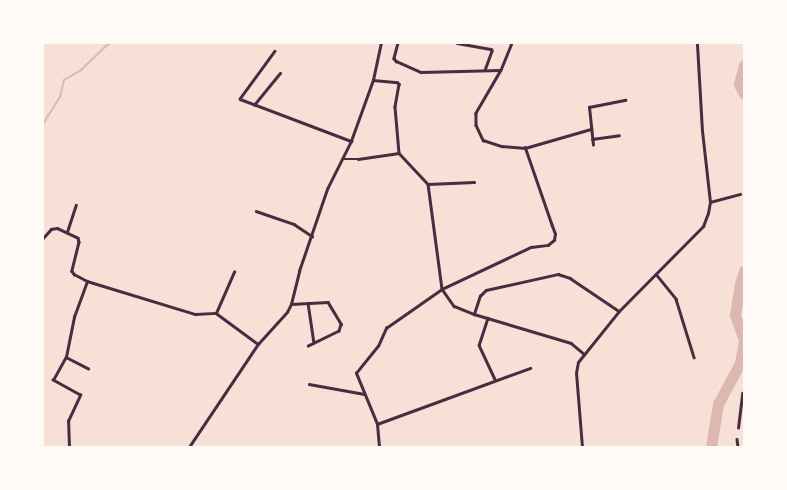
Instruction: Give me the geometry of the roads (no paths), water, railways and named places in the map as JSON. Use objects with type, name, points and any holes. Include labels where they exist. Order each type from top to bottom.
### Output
[{"type":"street","points":[[188,447],[258,344],[287,312],[291,304],[299,271],[327,189],[344,158],[373,80],[381,43]]},
{"type":"street","points":[[398,43],[394,58],[396,61],[421,72],[501,70]]},
{"type":"street","points":[[457,43],[491,49],[492,51],[485,70]]},
{"type":"street","points":[[512,43],[501,70],[476,113],[476,125],[483,140],[492,144],[525,148],[591,129]]},
{"type":"street","points":[[582,447],[576,373],[578,362],[619,311],[702,226],[710,202],[702,130],[697,43]]},
{"type":"street","points":[[275,51],[240,99],[351,141]]},
{"type":"street","points":[[254,105],[280,73]]},
{"type":"street","points":[[373,80],[397,82],[399,84],[395,107],[399,153],[428,184],[442,289],[454,306],[474,314],[571,343],[584,354]]},
{"type":"street","points":[[593,145],[589,107],[625,100]]},
{"type":"street","points":[[592,139],[618,135]]},
{"type":"street","points":[[379,447],[377,424],[356,372],[378,346],[386,328],[442,289],[531,247],[548,245],[554,240],[555,234],[525,148]]},
{"type":"street","points":[[344,158],[358,159],[399,153]]},
{"type":"street","points":[[428,184],[474,182]]},
{"type":"street","points":[[710,202],[740,194]]},
{"type":"street","points":[[67,232],[76,204]]},
{"type":"street","points":[[256,211],[294,224],[312,236]]},
{"type":"street","points":[[43,238],[52,229],[57,228],[78,238],[79,242],[72,271],[74,274],[87,281],[195,314],[216,313],[258,344]]},
{"type":"street","points":[[216,313],[234,272]]},
{"type":"street","points":[[474,314],[480,296],[486,290],[558,274],[570,278],[619,311]]},
{"type":"street","points":[[656,274],[676,299],[694,357]]},
{"type":"street","points":[[69,447],[68,421],[80,395],[53,380],[66,357],[74,317],[87,281]]},
{"type":"street","points":[[291,304],[325,301],[329,303],[341,324],[339,331],[308,346]]},
{"type":"street","points":[[308,303],[314,343]]},
{"type":"street","points":[[488,318],[479,345],[495,380]]},
{"type":"street","points":[[66,357],[88,368]]},
{"type":"street","points":[[377,424],[530,368]]},
{"type":"street","points":[[309,384],[365,394]]},
{"type":"street","points":[[738,428],[742,392]]},
{"type":"street","points":[[737,440],[738,447]]},
{"type":"waterway","points":[[43,124],[60,97],[64,80],[81,70],[111,43]]},
{"type":"waterway","points":[[744,65],[739,84],[744,94]]},
{"type":"waterway","points":[[711,447],[718,404],[740,363],[744,340],[735,315],[740,284],[744,271]]}]
